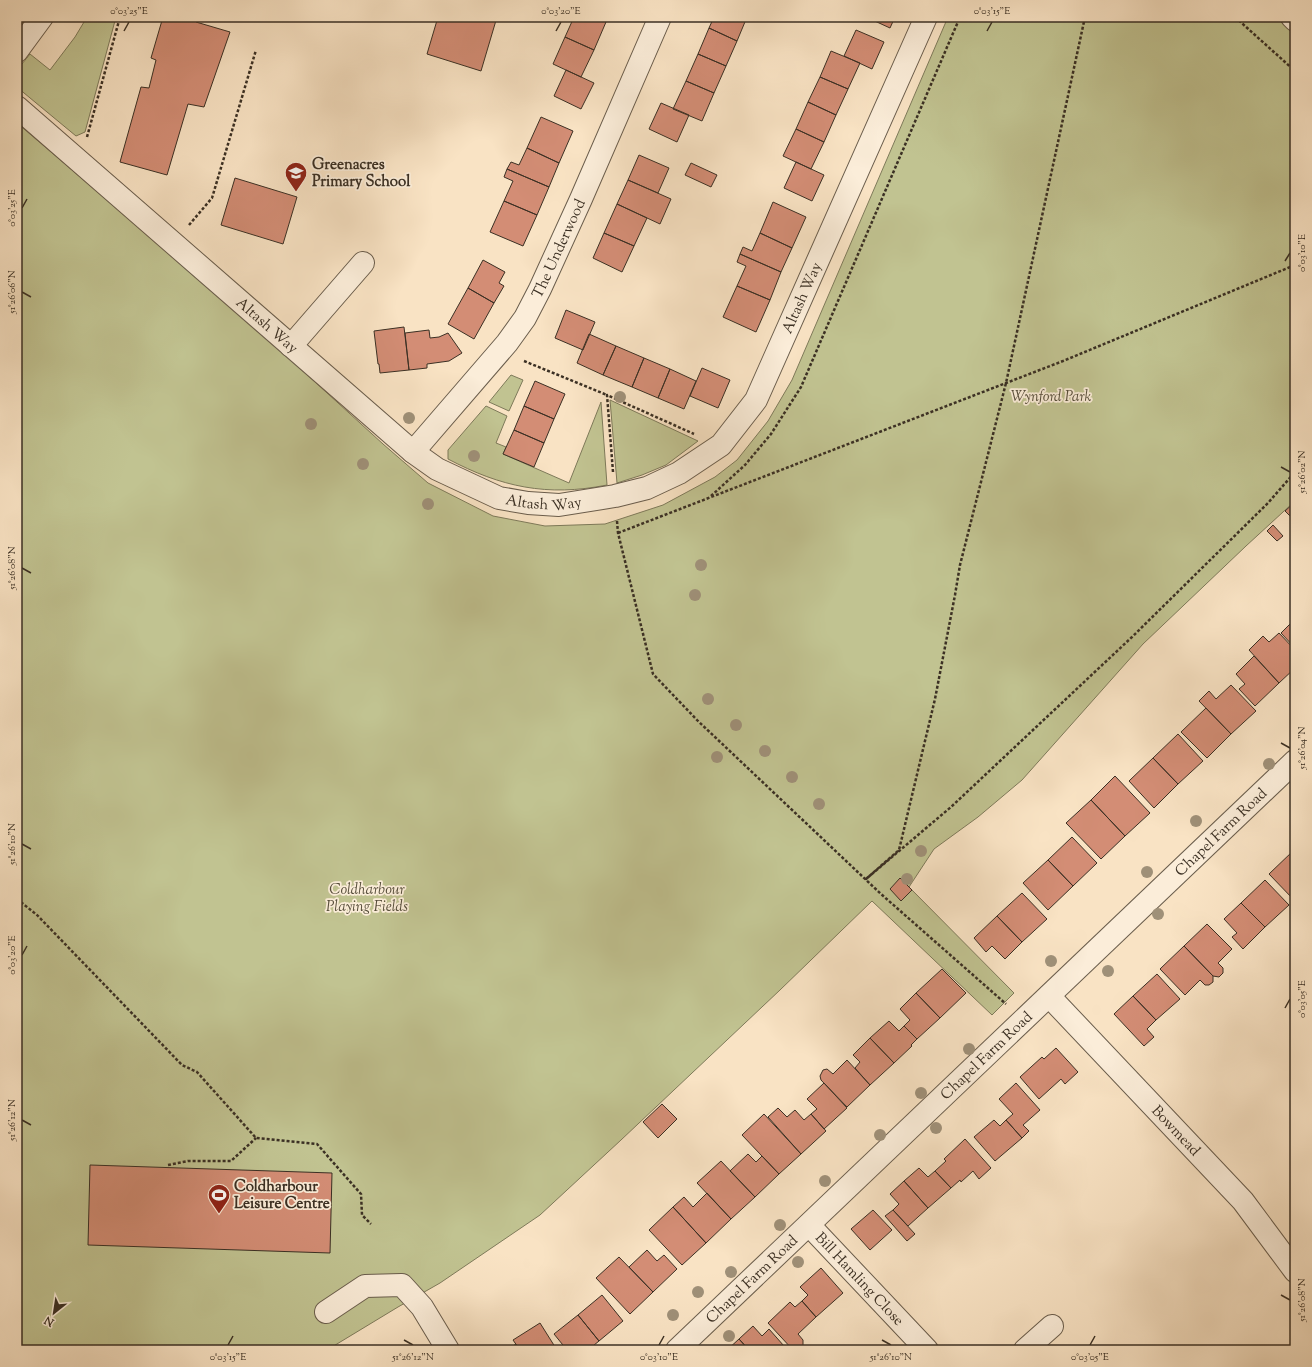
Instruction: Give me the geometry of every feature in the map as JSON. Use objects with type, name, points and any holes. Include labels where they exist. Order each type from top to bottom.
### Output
[{"type":"street","points":[[17,51],[42,17]]},
{"type":"street","name":"The Underwood","points":[[413,452],[501,351],[525,318],[540,289],[660,17]]},
{"type":"street","name":"Altash Way","points":[[17,108],[413,452],[437,469],[499,498],[528,503],[559,505],[615,496],[647,488],[679,473],[721,445],[756,400],[926,17]]},
{"type":"street","points":[[1292,17],[1295,20]]},
{"type":"street","points":[[291,346],[364,263]]},
{"type":"street","name":"Chapel Farm Road","points":[[677,1350],[1295,761]]},
{"type":"street","name":"Bowmead","points":[[1049,996],[1243,1201],[1295,1271]]},
{"type":"street","name":"Bill Hamling Close","points":[[808,1225],[927,1350]]},
{"type":"street","points":[[326,1312],[365,1286],[402,1285],[422,1307],[448,1350]]},
{"type":"street","points":[[1025,1350],[1052,1326]]},
{"type":"path","points":[[77,159],[88,136],[120,17]]},
{"type":"path","points":[[709,498],[745,465],[771,434],[801,387],[960,17]]},
{"type":"path","points":[[866,879],[899,850],[934,699],[960,565],[1006,383],[1085,17]]},
{"type":"path","points":[[1235,17],[1295,71]]},
{"type":"path","points":[[173,243],[212,198],[256,50]]},
{"type":"path","points":[[618,533],[1064,361],[1295,265]]},
{"type":"path","points":[[501,351],[721,445]]},
{"type":"path","points":[[606,395],[618,533],[653,674],[698,721],[881,894],[1011,1008]]},
{"type":"path","points":[[866,879],[951,807],[1132,637],[1268,504],[1295,472]]},
{"type":"path","points":[[17,899],[37,915],[182,1065],[197,1072],[256,1138],[317,1144],[361,1194],[362,1215],[371,1224]]},
{"type":"path","points":[[168,1165],[188,1161],[231,1161],[256,1138]]},
{"type":"green space","points":[[87,17],[116,17],[85,132],[76,136],[18,88],[16,77],[20,66],[30,54],[50,70],[75,37]]},
{"type":"green space","name":"Coldharbour Playing Fields","points":[[948,17],[1276,17],[1295,34],[1295,501],[1143,644],[1022,780],[978,817],[934,849],[909,887],[1014,993],[992,1015],[872,901],[780,990],[540,1215],[440,1283],[327,1350],[17,1350],[17,123],[235,309],[428,483],[493,516],[545,526],[605,524],[663,505],[715,477],[737,460],[768,421],[792,380]]},
{"type":"green space","points":[[511,375],[523,380],[509,411],[489,402]]},
{"type":"green space","points":[[610,400],[698,441],[666,465],[617,483]]},
{"type":"green space","points":[[601,402],[607,485],[564,490],[525,487],[487,477],[448,459],[448,450],[486,406],[507,416],[496,443],[506,447],[503,454],[569,483]]},
{"type":"building","points":[[163,17],[198,17],[196,22],[230,32],[204,107],[188,104],[167,175],[120,162],[141,87],[149,88],[156,60],[151,58]]},
{"type":"building","points":[[438,17],[497,17],[481,71],[427,54]]},
{"type":"building","points":[[574,17],[594,17],[606,22],[594,50],[565,37]]},
{"type":"building","points":[[594,17],[608,17],[606,22]]},
{"type":"building","points":[[714,17],[747,17],[737,41],[709,28]]},
{"type":"building","points":[[866,17],[895,17],[890,28]]},
{"type":"building","points":[[709,28],[737,41],[726,66],[698,54]]},
{"type":"building","points":[[856,30],[884,42],[872,69],[844,56]]},
{"type":"building","points":[[565,37],[594,50],[581,77],[553,64]]},
{"type":"building","points":[[831,51],[860,63],[848,89],[820,77]]},
{"type":"building","points":[[698,54],[726,66],[714,93],[686,81]]},
{"type":"building","points":[[566,70],[594,83],[581,109],[554,96]]},
{"type":"building","points":[[820,77],[848,89],[836,115],[808,102]]},
{"type":"building","points":[[686,81],[714,93],[702,121],[673,109]]},
{"type":"building","points":[[808,102],[836,115],[824,142],[796,129]]},
{"type":"building","points":[[661,103],[689,115],[677,142],[649,129]]},
{"type":"building","points":[[541,117],[573,131],[559,163],[527,148]]},
{"type":"building","points":[[796,129],[824,142],[811,169],[783,156]]},
{"type":"building","points":[[527,148],[559,163],[549,187],[507,169],[511,162],[519,165]]},
{"type":"building","points":[[639,155],[669,168],[658,193],[628,180]]},
{"type":"building","points":[[796,162],[824,175],[812,201],[784,188]]},
{"type":"building","points":[[691,163],[717,175],[711,187],[685,175]]},
{"type":"building","points":[[507,169],[549,187],[537,215],[504,201],[513,181],[504,177]]},
{"type":"building","points":[[235,178],[297,197],[283,244],[221,225]]},
{"type":"building","points":[[628,180],[671,199],[660,224],[617,204]]},
{"type":"building","points":[[504,201],[537,215],[523,246],[490,232]]},
{"type":"building","points":[[773,202],[806,217],[792,248],[760,233]]},
{"type":"building","points":[[617,204],[647,218],[634,246],[604,233]]},
{"type":"building","points":[[604,233],[634,246],[622,272],[593,258]]},
{"type":"building","points":[[760,233],[792,248],[781,272],[740,254],[743,247],[752,251]]},
{"type":"building","points":[[740,254],[781,272],[770,300],[737,286],[746,266],[737,262]]},
{"type":"building","points":[[483,260],[505,272],[499,283],[504,286],[494,303],[468,288]]},
{"type":"building","points":[[737,286],[770,300],[756,332],[723,317]]},
{"type":"building","points":[[468,288],[494,303],[474,339],[448,324]]},
{"type":"building","points":[[566,310],[595,322],[583,350],[555,338]]},
{"type":"building","points":[[404,327],[409,370],[380,373],[374,331]]},
{"type":"building","points":[[429,330],[430,338],[439,337],[448,333],[462,353],[449,361],[427,364],[427,368],[409,370],[405,333]]},
{"type":"building","points":[[589,334],[616,346],[603,375],[577,363]]},
{"type":"building","points":[[616,346],[644,358],[632,387],[603,375]]},
{"type":"building","points":[[644,358],[670,369],[658,398],[632,387]]},
{"type":"building","points":[[702,368],[730,380],[718,408],[690,396]]},
{"type":"building","points":[[670,369],[696,381],[684,409],[658,398]]},
{"type":"building","points":[[535,381],[565,394],[554,419],[524,406]]},
{"type":"building","points":[[524,406],[554,419],[544,443],[514,430]]},
{"type":"building","points":[[514,430],[544,443],[534,467],[503,454]]},
{"type":"building","points":[[1295,502],[1295,517],[1293,519],[1285,511]]},
{"type":"building","points":[[1273,525],[1283,536],[1277,541],[1267,531]]},
{"type":"building","points":[[1295,619],[1295,648],[1281,633]]},
{"type":"building","points":[[1279,633],[1295,650],[1295,668],[1279,683],[1249,650],[1263,636],[1269,642]]},
{"type":"building","points":[[1254,656],[1279,683],[1255,706],[1239,689],[1245,684],[1236,674]]},
{"type":"building","points":[[1231,685],[1256,711],[1231,734],[1199,701],[1209,691],[1216,699]]},
{"type":"building","points":[[1206,708],[1231,734],[1207,758],[1181,732]]},
{"type":"building","points":[[1178,734],[1203,761],[1178,784],[1153,758]]},
{"type":"building","points":[[1153,758],[1178,784],[1154,808],[1129,781]]},
{"type":"building","points":[[1115,776],[1150,813],[1125,836],[1091,800]]},
{"type":"building","points":[[1091,800],[1125,836],[1101,859],[1066,823]]},
{"type":"building","points":[[1072,837],[1097,863],[1073,886],[1048,860]]},
{"type":"building","points":[[1293,851],[1295,852],[1294,900],[1269,874]]},
{"type":"building","points":[[1048,860],[1073,886],[1048,910],[1023,883]]},
{"type":"building","points":[[900,878],[912,890],[901,901],[890,889]]},
{"type":"building","points":[[1265,880],[1289,905],[1265,927],[1241,903]]},
{"type":"building","points":[[1022,893],[1047,919],[1022,942],[997,916]]},
{"type":"building","points":[[1241,903],[1265,927],[1243,949],[1232,937],[1237,933],[1224,919]]},
{"type":"building","points":[[997,916],[1022,942],[1005,959],[992,946],[986,952],[974,938]]},
{"type":"building","points":[[1207,924],[1232,949],[1218,963],[1223,968],[1223,973],[1219,977],[1213,976],[1184,946]]},
{"type":"building","points":[[1184,946],[1213,976],[1213,982],[1209,985],[1205,985],[1200,980],[1185,995],[1160,969]]},
{"type":"building","points":[[942,969],[966,993],[940,1018],[916,993]]},
{"type":"building","points":[[1157,974],[1180,999],[1156,1020],[1133,996]]},
{"type":"building","points":[[916,993],[940,1018],[917,1039],[904,1026],[910,1020],[900,1009]]},
{"type":"building","points":[[1133,996],[1156,1020],[1147,1029],[1154,1037],[1144,1046],[1114,1014]]},
{"type":"building","points":[[889,1021],[899,1031],[904,1026],[917,1039],[911,1045],[912,1046],[894,1063],[870,1038]]},
{"type":"building","points":[[870,1038],[894,1063],[870,1085],[855,1068],[860,1062],[853,1055]]},
{"type":"building","points":[[1056,1048],[1078,1072],[1065,1084],[1061,1079],[1039,1099],[1020,1077],[1042,1057],[1044,1059]]},
{"type":"building","points":[[847,1060],[870,1085],[847,1107],[821,1080],[820,1076],[823,1070],[827,1069],[833,1074]]},
{"type":"building","points":[[824,1083],[847,1108],[824,1129],[811,1114],[817,1109],[807,1099]]},
{"type":"building","points":[[1016,1083],[1040,1110],[1023,1125],[1029,1131],[1022,1138],[1006,1120],[1013,1114],[999,1099]]},
{"type":"building","points":[[662,1104],[677,1119],[658,1138],[643,1122]]},
{"type":"building","points":[[778,1108],[787,1117],[795,1110],[804,1120],[811,1114],[826,1131],[801,1154],[768,1117]]},
{"type":"building","points":[[764,1114],[801,1154],[779,1174],[742,1135]]},
{"type":"building","points":[[994,1120],[1000,1126],[1006,1120],[1022,1138],[995,1161],[974,1137]]},
{"type":"building","points":[[965,1139],[991,1168],[979,1179],[973,1171],[961,1182],[960,1180],[951,1188],[935,1171],[946,1161],[944,1159]]},
{"type":"building","points":[[748,1154],[756,1162],[762,1156],[779,1174],[755,1197],[730,1171]]},
{"type":"building","points":[[721,1161],[755,1197],[731,1219],[697,1183]]},
{"type":"building","points":[[90,1165],[332,1173],[330,1253],[88,1245]]},
{"type":"building","points":[[919,1168],[928,1177],[935,1171],[951,1188],[928,1208],[904,1181]]},
{"type":"building","points":[[904,1181],[928,1208],[908,1226],[893,1210],[899,1204],[890,1194]]},
{"type":"building","points":[[707,1193],[731,1219],[706,1243],[673,1207],[684,1197],[693,1207]]},
{"type":"building","points":[[673,1207],[706,1243],[682,1265],[649,1230]]},
{"type":"building","points":[[873,1210],[892,1230],[870,1250],[851,1229]]},
{"type":"building","points":[[893,1210],[915,1234],[907,1241],[885,1216]]},
{"type":"building","points":[[647,1250],[657,1261],[664,1255],[677,1269],[653,1292],[629,1267]]},
{"type":"building","points":[[619,1257],[653,1292],[630,1314],[596,1278]]},
{"type":"building","points":[[821,1268],[843,1293],[816,1317],[802,1301],[808,1295],[800,1287]]},
{"type":"building","points":[[602,1295],[623,1321],[599,1341],[578,1315]]},
{"type":"building","points":[[802,1301],[816,1317],[798,1334],[803,1340],[803,1345],[797,1350],[793,1350],[768,1323],[790,1302],[795,1307]]},
{"type":"building","points":[[578,1315],[599,1341],[588,1350],[567,1350],[554,1334]]},
{"type":"building","points":[[540,1323],[557,1350],[520,1350],[513,1340]]},
{"type":"building","points":[[753,1326],[762,1336],[769,1329],[784,1346],[780,1350],[749,1350],[739,1339]]},
{"type":"building","points":[[739,1339],[749,1350],[727,1350]]},
{"type":"building","points":[[516,1344],[520,1350],[506,1350]]},
{"type":"place","name":"Greenacres Primary School","points":[[296,192]]},
{"type":"place","name":"Coldharbour Leisure Centre","points":[[219,1214]]},
{"type":"park label","name":"Wynford Park","points":[[1051,396]]}]
